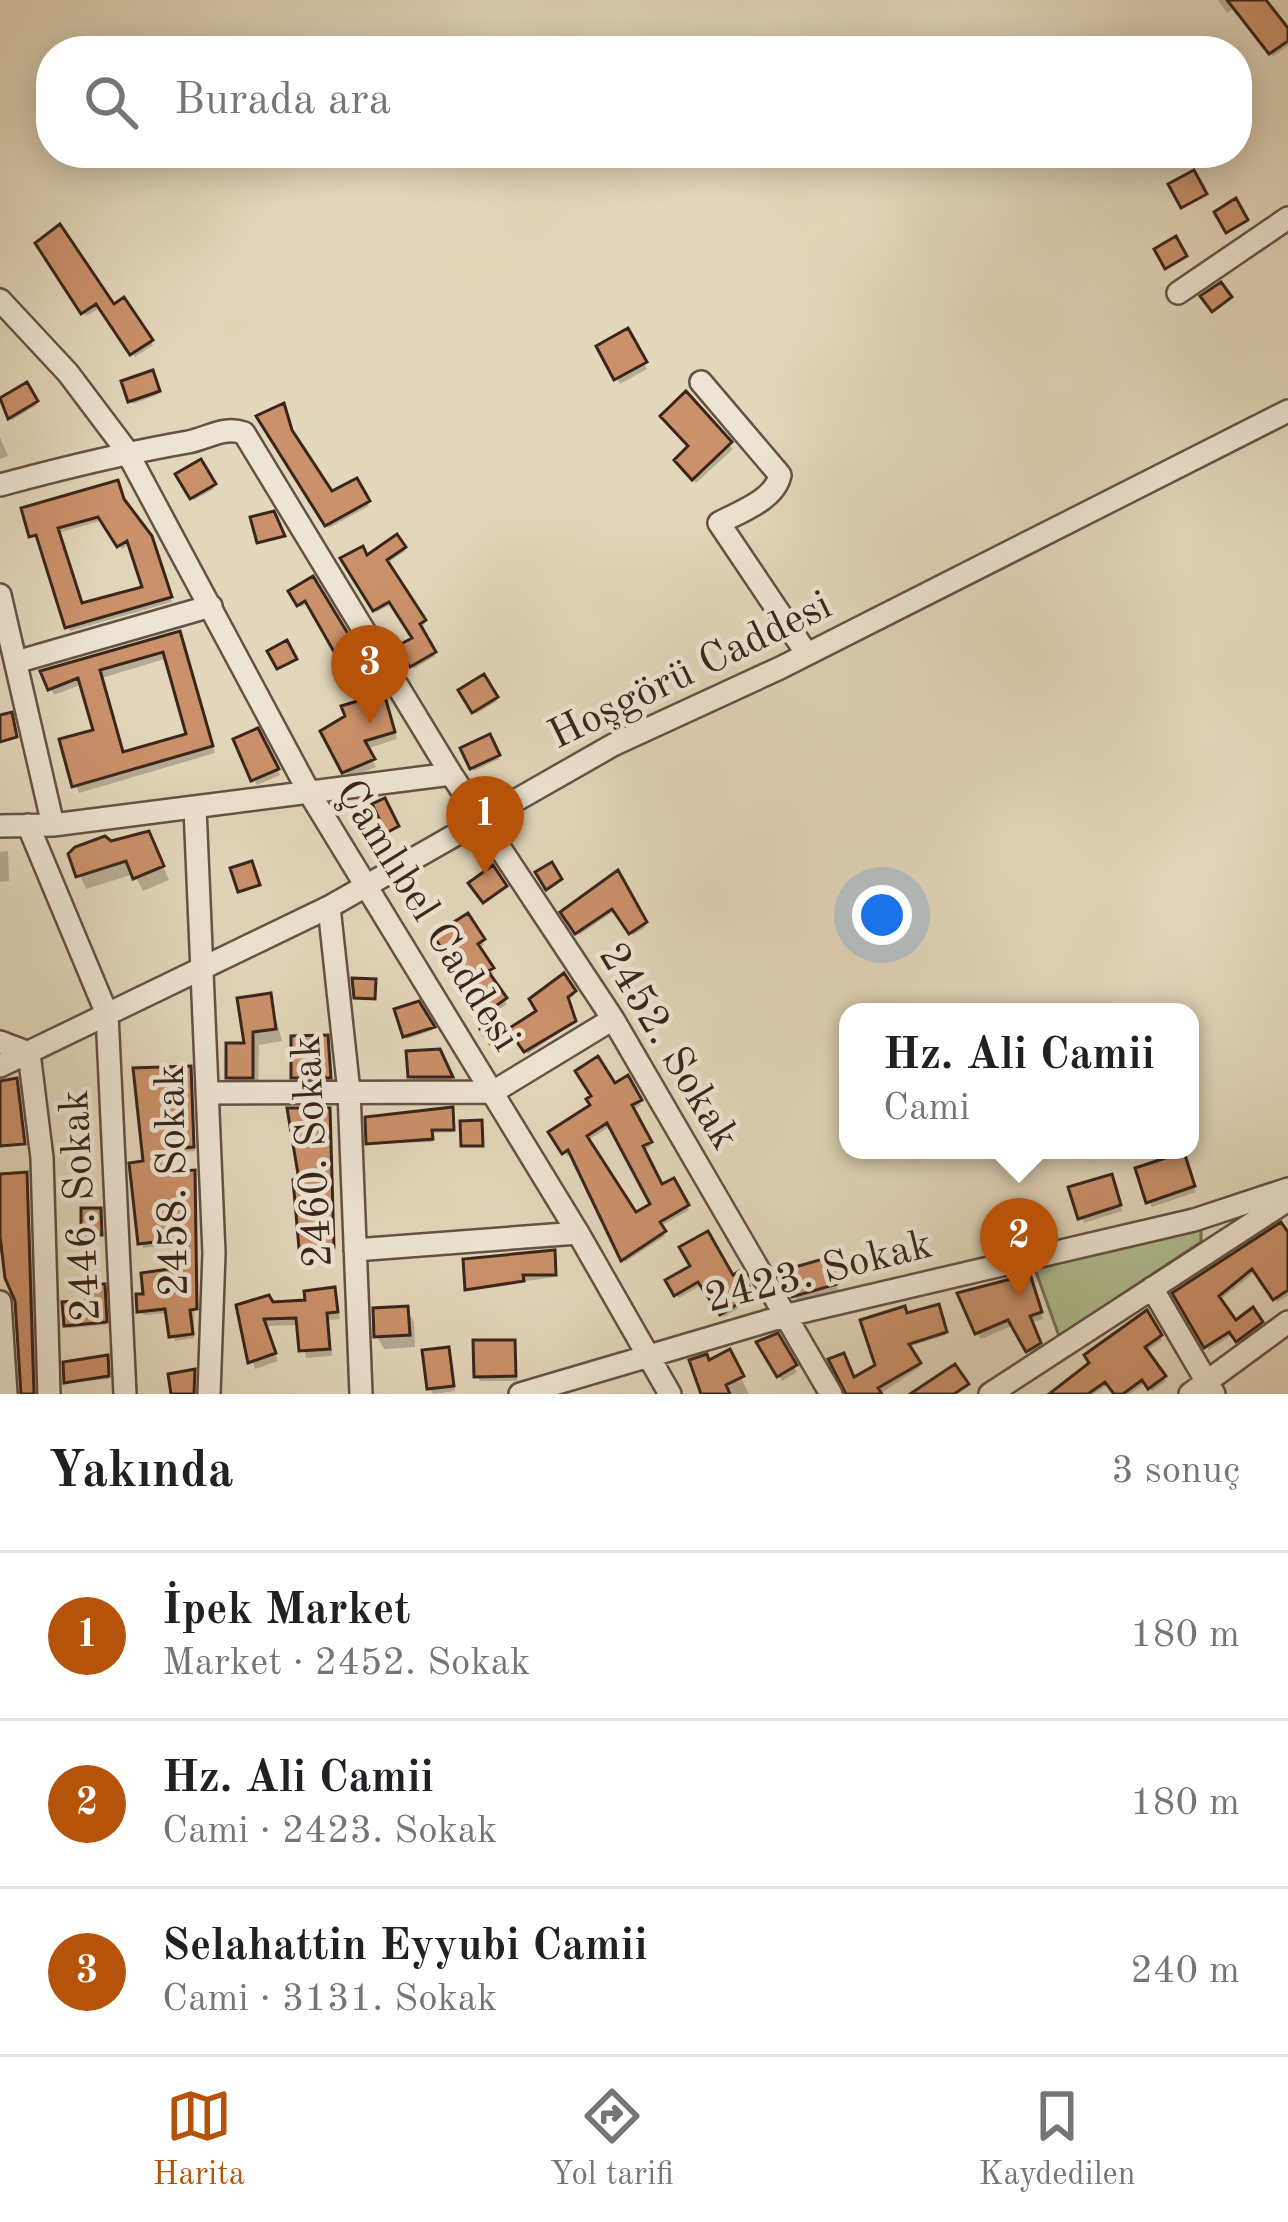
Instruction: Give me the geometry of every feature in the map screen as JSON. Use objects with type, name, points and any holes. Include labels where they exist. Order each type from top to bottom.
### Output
[{"type":"street","points":[[1178,292],[1288,218]]},
{"type":"street","name":"Çamlıbel Caddesi","points":[[0,300],[68,373],[126,450],[310,794],[494,1092],[670,1394]]},
{"type":"street","points":[[701,382],[780,475],[778,485],[719,524],[807,654]]},
{"type":"street","name":"Hoşgörü Caddesi","points":[[0,1066],[329,907],[613,745],[807,654],[1288,411]]},
{"type":"street","name":"2452. Sokak","points":[[126,450],[192,441],[222,431],[244,433],[451,774],[614,1018],[831,1394]]},
{"type":"street","points":[[0,485],[126,450]]},
{"type":"street","points":[[0,595],[53,825]]},
{"type":"street","points":[[16,662],[211,606]]},
{"type":"street","points":[[0,826],[53,825],[451,774]]},
{"type":"street","name":"2458. Sokak","points":[[195,808],[214,1252],[209,1394]]},
{"type":"street","points":[[28,826],[107,1014]]},
{"type":"street","name":"2460. Sokak","points":[[329,907],[349,1092],[361,1394]]},
{"type":"street","name":"2446. Sokak","points":[[107,1014],[125,1394]]},
{"type":"street","points":[[210,1093],[494,1092],[614,1018]]},
{"type":"street","points":[[0,1042],[29,1053],[42,1158],[49,1394]]},
{"type":"street","points":[[992,1394],[1283,1200]]},
{"type":"street","name":"2423. Sokak","points":[[520,1394],[646,1353],[788,1315],[1283,1200]]},
{"type":"street","points":[[355,1250],[578,1234]]},
{"type":"street","points":[[1152,1288],[1204,1390],[1288,1322]]},
{"type":"street","points":[[0,1302],[6,1394]]},
{"type":"green space","points":[[1201,1228],[1201,1242],[1059,1336],[1035,1269]]},
{"type":"building","points":[[1227,0],[1266,0],[1288,28],[1288,41],[1269,54]]},
{"type":"building","points":[[1194,170],[1207,194],[1181,208],[1168,184]]},
{"type":"building","points":[[1236,198],[1248,220],[1226,233],[1214,212]]},
{"type":"building","points":[[60,224],[114,304],[124,297],[153,340],[130,355],[96,304],[81,314],[35,243]]},
{"type":"building","points":[[1176,236],[1187,256],[1165,269],[1154,249]]},
{"type":"building","points":[[1221,282],[1232,297],[1212,312],[1200,296]]},
{"type":"building","points":[[628,328],[647,362],[614,380],[596,346]]},
{"type":"building","points":[[153,370],[160,391],[128,402],[121,381]]},
{"type":"building","points":[[27,382],[38,401],[8,419],[0,398]]},
{"type":"building","points":[[686,391],[732,442],[692,480],[674,460],[688,446],[660,416]]},
{"type":"building","points":[[284,403],[292,430],[332,491],[357,478],[370,501],[325,526],[256,416]]},
{"type":"building","points":[[201,459],[216,484],[190,499],[175,474]]},
{"type":"building","points":[[118,480],[124,499],[152,536],[172,597],[65,628],[36,535],[29,537],[21,508]],"holes":[[[98,517],[117,547],[127,541],[142,587],[82,603],[58,528]]]},
{"type":"building","points":[[274,511],[285,536],[257,543],[250,517]]},
{"type":"building","points":[[397,534],[406,547],[387,560],[426,620],[420,624],[436,652],[410,667],[397,646],[412,638],[389,602],[373,611],[340,558],[363,546],[367,555]]},
{"type":"building","points":[[313,576],[370,670],[344,685],[335,667],[341,664],[305,601],[297,606],[288,591]]},
{"type":"building","points":[[180,631],[213,746],[72,787],[59,739],[93,730],[78,678],[48,690],[40,671]],"holes":[[[163,652],[186,734],[123,752],[100,670]]]},
{"type":"building","points":[[287,640],[297,659],[277,669],[267,651]]},
{"type":"building","points":[[484,674],[498,697],[472,713],[458,690]]},
{"type":"building","points":[[384,693],[395,732],[365,741],[375,759],[342,773],[320,731],[345,716],[341,706]]},
{"type":"building","points":[[12,712],[17,737],[0,742],[0,715]]},
{"type":"building","points":[[258,728],[279,769],[251,781],[233,739]]},
{"type":"building","points":[[490,734],[500,755],[470,769],[460,748]]},
{"type":"building","points":[[385,798],[399,826],[386,833],[372,804]]},
{"type":"building","points":[[149,831],[164,866],[133,879],[126,861],[76,877],[68,854],[75,847],[105,836],[111,841]]},
{"type":"building","points":[[252,861],[260,885],[238,892],[230,868]]},
{"type":"building","points":[[552,862],[562,879],[546,890],[535,872]]},
{"type":"building","points":[[493,865],[507,886],[483,903],[468,883]]},
{"type":"building","points":[[618,870],[647,922],[629,934],[612,909],[575,934],[560,912]]},
{"type":"building","points":[[468,913],[485,939],[478,944],[494,968],[488,971],[507,998],[483,1015],[433,935]]},
{"type":"building","points":[[564,973],[576,991],[568,997],[576,1021],[524,1052],[508,1029],[536,1011],[529,999]]},
{"type":"building","points":[[352,978],[376,979],[375,999],[354,998]]},
{"type":"building","points":[[271,993],[276,1029],[253,1032],[253,1078],[226,1078],[226,1043],[244,1043],[237,998]]},
{"type":"building","points":[[419,1001],[435,1027],[403,1037],[394,1009]]},
{"type":"building","points":[[495,1020],[506,1036],[491,1045],[480,1029]]},
{"type":"building","points":[[328,1035],[331,1078],[291,1078],[291,1036]]},
{"type":"building","points":[[440,1049],[453,1077],[408,1077],[406,1051]]},
{"type":"building","points":[[598,1056],[615,1083],[628,1075],[642,1100],[632,1105],[652,1142],[643,1146],[662,1184],[674,1178],[689,1205],[660,1222],[666,1231],[621,1261],[568,1150],[562,1154],[548,1132],[590,1105],[586,1099],[591,1096],[575,1071]],"holes":[[[607,1123],[650,1204],[636,1212],[587,1136]]]},
{"type":"building","points":[[191,1066],[194,1147],[167,1149],[169,1172],[195,1170],[197,1309],[190,1310],[193,1334],[169,1337],[165,1309],[137,1312],[136,1294],[143,1294],[141,1273],[183,1267],[180,1239],[138,1244],[129,1163],[143,1161],[133,1068]]},
{"type":"building","points":[[17,1078],[25,1144],[0,1146],[0,1081]]},
{"type":"building","points":[[453,1107],[454,1130],[432,1130],[433,1139],[366,1144],[365,1117]]},
{"type":"building","points":[[287,1108],[330,1108],[334,1247],[299,1248],[293,1180],[299,1180]]},
{"type":"building","points":[[482,1120],[483,1146],[461,1146],[460,1121]]},
{"type":"building","points":[[1163,1159],[1186,1159],[1195,1186],[1146,1203],[1135,1168]]},
{"type":"building","points":[[27,1172],[34,1394],[21,1394],[15,1301],[5,1278],[0,1236],[0,1174]]},
{"type":"building","points":[[1112,1174],[1121,1205],[1078,1219],[1068,1187]]},
{"type":"building","points":[[81,1208],[101,1208],[102,1235],[81,1235]]},
{"type":"building","points":[[1281,1222],[1288,1232],[1288,1290],[1273,1300],[1252,1269],[1219,1296],[1236,1320],[1253,1307],[1263,1322],[1236,1342],[1229,1332],[1204,1348],[1172,1293]]},
{"type":"building","points":[[708,1231],[733,1275],[739,1271],[754,1294],[720,1315],[698,1282],[674,1296],[665,1280],[690,1266],[679,1247]]},
{"type":"building","points":[[555,1250],[556,1275],[523,1275],[524,1281],[465,1290],[463,1259]]},
{"type":"building","points":[[830,1257],[837,1284],[792,1297],[784,1270]]},
{"type":"building","points":[[1030,1274],[1042,1312],[1030,1316],[1041,1343],[1026,1352],[1008,1320],[975,1334],[957,1293]]},
{"type":"building","points":[[90,1284],[105,1284],[107,1322],[64,1326],[62,1302],[90,1300]]},
{"type":"building","points":[[335,1287],[338,1312],[327,1313],[330,1349],[299,1351],[296,1318],[264,1319],[276,1353],[248,1363],[236,1305],[269,1295],[273,1302],[305,1300],[304,1291]]},
{"type":"building","points":[[939,1304],[947,1332],[909,1344],[921,1363],[878,1388],[882,1394],[846,1394],[828,1359],[844,1353],[854,1377],[875,1365],[860,1320],[905,1306],[907,1313]]},
{"type":"building","points":[[408,1306],[410,1335],[374,1337],[373,1308]]},
{"type":"building","points":[[1147,1310],[1162,1335],[1145,1347],[1166,1376],[1148,1389],[1142,1380],[1123,1394],[1114,1394],[1105,1382],[1088,1394],[1049,1394],[1089,1363],[1084,1355]]},
{"type":"building","points":[[778,1333],[797,1365],[777,1377],[756,1342]]},
{"type":"building","points":[[473,1340],[515,1340],[516,1376],[474,1377]]},
{"type":"building","points":[[449,1347],[454,1386],[427,1389],[422,1350]]},
{"type":"building","points":[[730,1349],[744,1376],[726,1385],[730,1394],[701,1394],[689,1360],[707,1354],[709,1360]]},
{"type":"building","points":[[108,1355],[109,1376],[64,1383],[63,1362]]},
{"type":"building","points":[[955,1364],[969,1384],[954,1394],[910,1394]]},
{"type":"building","points":[[195,1369],[194,1394],[171,1394],[168,1374]]},
{"type":"place","name":"Selahattin Eyyubi Camii","points":[[370,724]]},
{"type":"place","name":"İpek Market","points":[[485,875]]},
{"type":"place","name":"Hz. Ali Camii","points":[[1019,1297]]}]
